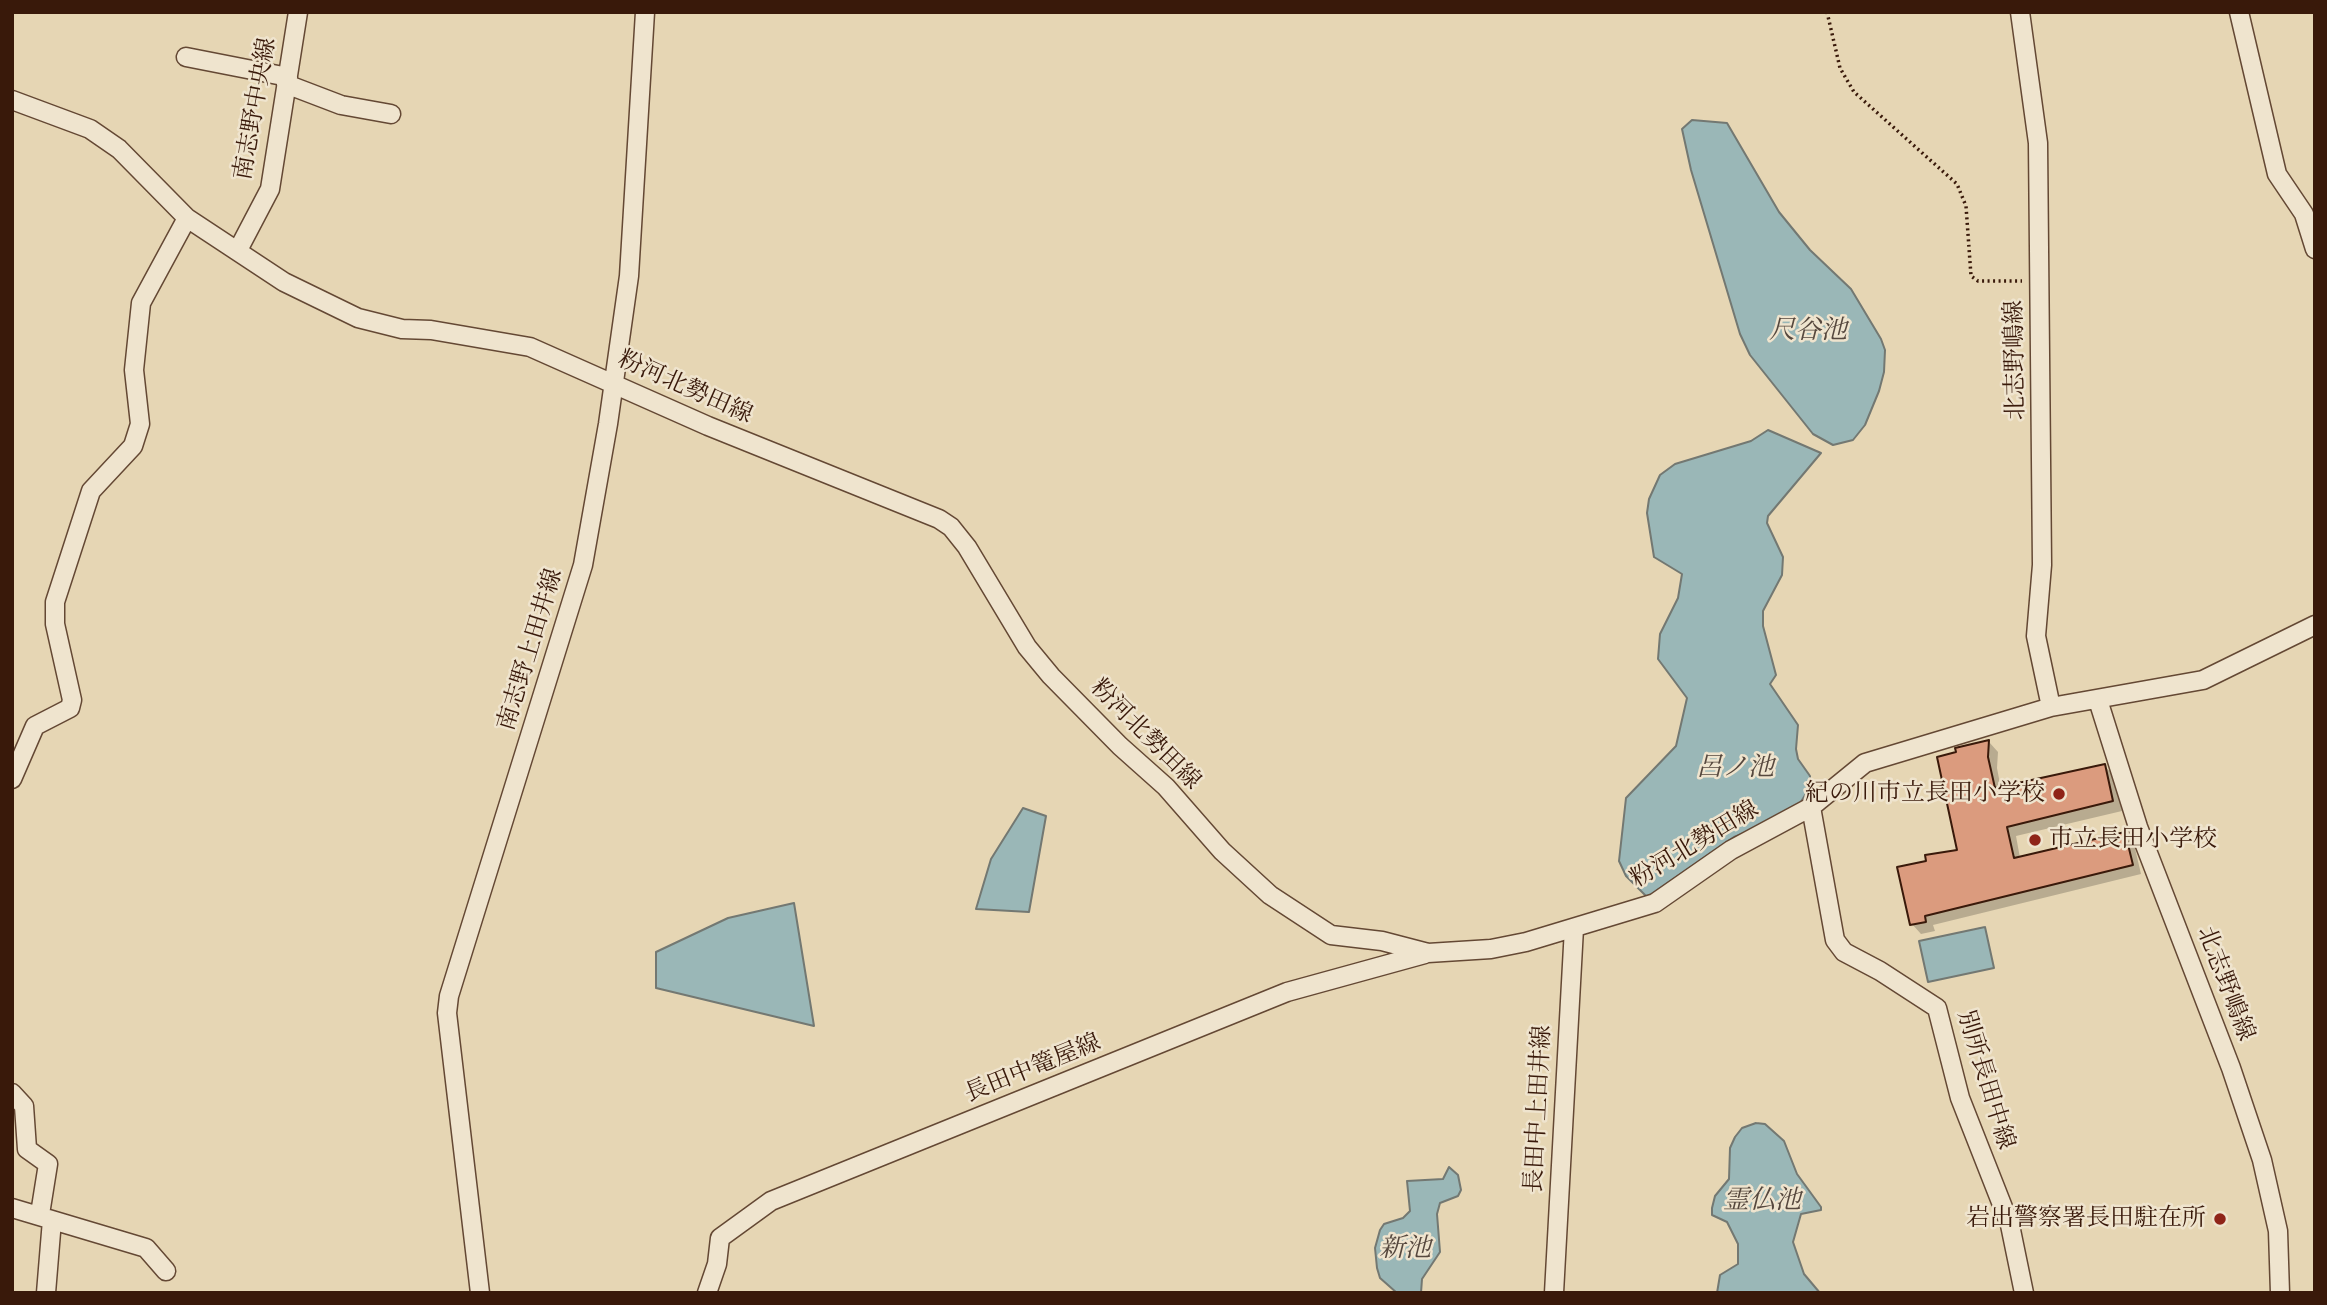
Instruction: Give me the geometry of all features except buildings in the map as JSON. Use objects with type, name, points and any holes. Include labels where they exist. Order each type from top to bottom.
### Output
[{"type":"street","name":"南志野中央線","points":[[238,250],[270,189],[298,12]]},
{"type":"street","name":"南志野上田井線","points":[[480,1293],[447,1013],[449,996],[583,565],[629,276],[645,12]]},
{"type":"street","name":"北志野嶋線","points":[[2020,12],[2036,115],[2042,565],[2036,636],[2050,706]]},
{"type":"street","points":[[2239,12],[2277,174],[2304,214],[2315,249]]},
{"type":"street","points":[[186,57],[287,81],[341,105],[391,114]]},
{"type":"street","name":"粉河北勢田線","points":[[12,100],[90,128],[119,149],[187,218],[284,282],[358,318],[402,329],[431,330],[530,346],[708,426],[939,519],[951,527],[967,547],[1027,647],[1052,676],[1120,746],[1166,787],[1222,852],[1270,895],[1331,935],[1382,942],[1428,953],[1492,949],[1574,929],[1655,903],[1731,850],[1811,807],[1865,763],[2050,706],[2098,700],[2203,680],[2315,625]]},
{"type":"street","points":[[12,779],[35,726],[70,708],[72,701],[55,624],[55,602],[91,491],[133,446],[140,424],[134,370],[141,303],[187,218]]},
{"type":"street","name":"北志野嶋線","points":[[2098,700],[2138,827],[2231,1068],[2262,1160],[2278,1231],[2280,1293]]},
{"type":"street","name":"別所長田中線","points":[[1811,807],[1835,940],[1844,952],[1880,971],[1937,1008],[1960,1098],[2010,1225],[2024,1293]]},
{"type":"street","name":"長田中上田井線","points":[[1554,1293],[1574,929]]},
{"type":"street","name":"長田中篭屋線","points":[[707,1293],[717,1264],[720,1238],[771,1201],[1287,992],[1428,953]]},
{"type":"street","points":[[12,1093],[24,1106],[27,1149],[48,1164],[47,1293]]},
{"type":"street","points":[[12,1208],[146,1248],[166,1271]]},
{"type":"path","points":[[1827,12],[1840,68],[1854,92],[1957,184],[1966,205],[1971,276],[1978,281],[2039,281]]},
{"type":"water","name":"尺谷池","points":[[1692,120],[1727,123],[1779,212],[1810,250],[1851,289],[1881,339],[1885,350],[1884,372],[1879,391],[1865,425],[1853,440],[1833,445],[1813,434],[1750,355],[1740,334],[1691,170],[1682,129]]},
{"type":"water","name":"呂ノ池","points":[[1768,430],[1821,453],[1768,516],[1767,523],[1783,557],[1782,575],[1763,611],[1763,626],[1776,675],[1770,684],[1798,725],[1796,749],[1798,759],[1810,776],[1810,787],[1799,805],[1760,827],[1734,837],[1647,897],[1626,876],[1619,861],[1626,798],[1676,746],[1687,698],[1658,659],[1660,634],[1678,598],[1682,574],[1654,557],[1647,513],[1649,499],[1660,475],[1675,464],[1751,441]]},
{"type":"water","points":[[1023,808],[1046,816],[1029,912],[976,909],[991,859]]},
{"type":"water","points":[[794,903],[814,1026],[656,988],[656,952],[728,918]]},
{"type":"water","points":[[1985,927],[1994,968],[1928,982],[1919,941]]},
{"type":"water","name":"霊仏池","points":[[1756,1123],[1765,1124],[1784,1141],[1797,1174],[1821,1207],[1821,1210],[1801,1214],[1793,1242],[1804,1274],[1820,1293],[1717,1293],[1720,1275],[1738,1264],[1738,1244],[1727,1222],[1712,1215],[1712,1208],[1715,1196],[1729,1179],[1730,1148],[1735,1137],[1742,1128]]},
{"type":"water","name":"新池","points":[[1449,1167],[1458,1175],[1461,1190],[1458,1196],[1440,1203],[1437,1214],[1440,1252],[1422,1279],[1421,1293],[1397,1293],[1380,1278],[1377,1268],[1375,1248],[1380,1230],[1384,1224],[1403,1218],[1410,1211],[1407,1181],[1443,1179]]},
{"type":"place","name":"紀の川市立長田小学校","points":[[2059,794]]},
{"type":"place","name":"市立長田小学校","points":[[2035,840]]},
{"type":"place","name":"岩出警察署長田駐在所","points":[[2220,1219]]}]
